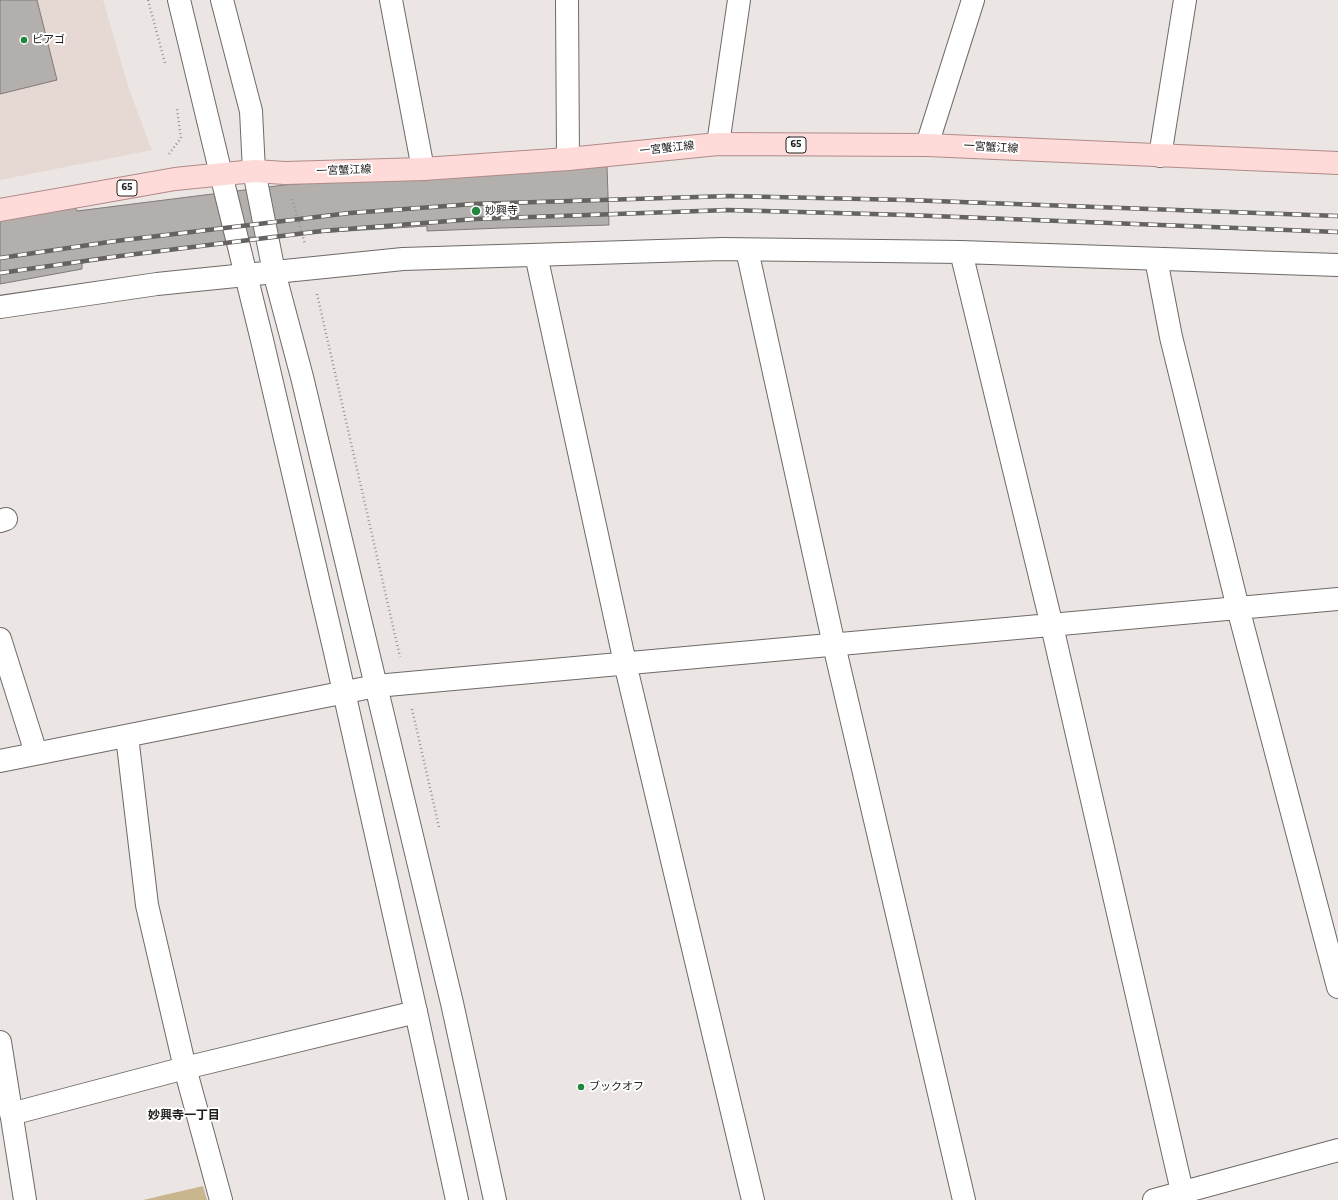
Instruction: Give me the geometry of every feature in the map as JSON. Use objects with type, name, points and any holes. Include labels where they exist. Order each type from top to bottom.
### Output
[{"type":"main road","name":"一宮蟹江線","points":[[0,210],[175,179],[221,174],[254,171],[286,173],[423,169],[568,159],[718,144],[927,145],[1338,163]]},
{"type":"street","points":[[179,0],[246,275],[344,692],[457,1200]]},
{"type":"street","points":[[222,0],[251,111],[254,171],[274,272],[302,377],[450,995],[495,1200]]},
{"type":"street","points":[[391,0],[423,169]]},
{"type":"street","points":[[567,0],[568,159]]},
{"type":"street","points":[[718,144],[738,0]]},
{"type":"street","points":[[927,145],[972,0]]},
{"type":"street","points":[[1160,156],[1185,0]]},
{"type":"street","points":[[0,307],[157,284],[403,259],[747,250],[962,252],[1338,265]]},
{"type":"street","points":[[747,250],[834,645],[964,1200]]},
{"type":"street","points":[[962,252],[1052,626],[1183,1196]]},
{"type":"street","points":[[536,255],[625,663],[753,1200]]},
{"type":"street","points":[[1156,259],[1171,337],[1238,608],[1338,987]]},
{"type":"street","points":[[0,760],[376,686],[1338,599]]},
{"type":"street","points":[[0,639],[36,753]]},
{"type":"street","points":[[127,736],[148,905],[185,1068],[221,1200]]},
{"type":"street","points":[[11,1114],[185,1068],[416,1012]]},
{"type":"street","points":[[0,1042],[25,1200]]},
{"type":"street","points":[[1154,1200],[1183,1196],[1338,1150]]},
{"type":"path","points":[[148,0],[166,67]]},
{"type":"path","points":[[165,155],[168,155],[180,138],[176,103]]},
{"type":"path","points":[[286,173],[311,268],[439,830]]},
{"type":"shaded area","points":[[0,0],[103,0],[130,92],[152,150],[0,180]]},
{"type":"shaded area","points":[[203,1186],[207,1200],[143,1200]]},
{"type":"building","name":"ピアゴ","points":[[0,0],[37,0],[57,80],[0,94]]},
{"type":"building","name":"妙興寺","points":[[607,166],[609,225],[427,231],[427,226],[253,237],[82,263],[82,269],[0,284],[0,218],[75,206],[77,211],[284,185],[427,173]]},
{"type":"railway","points":[[0,258],[116,241],[350,213],[474,204],[729,196],[907,200],[1338,216]]},
{"type":"railway","points":[[0,273],[120,256],[322,231],[475,219],[728,210],[907,215],[1338,232]]},
{"type":"place","name":"ピアゴ","points":[[24,40]]},
{"type":"place","name":"妙興寺","points":[[476,211]]},
{"type":"place","name":"ブックオフ","points":[[581,1087]]},
{"type":"district","name":"妙興寺一丁目","points":[[184,1116]]}]
